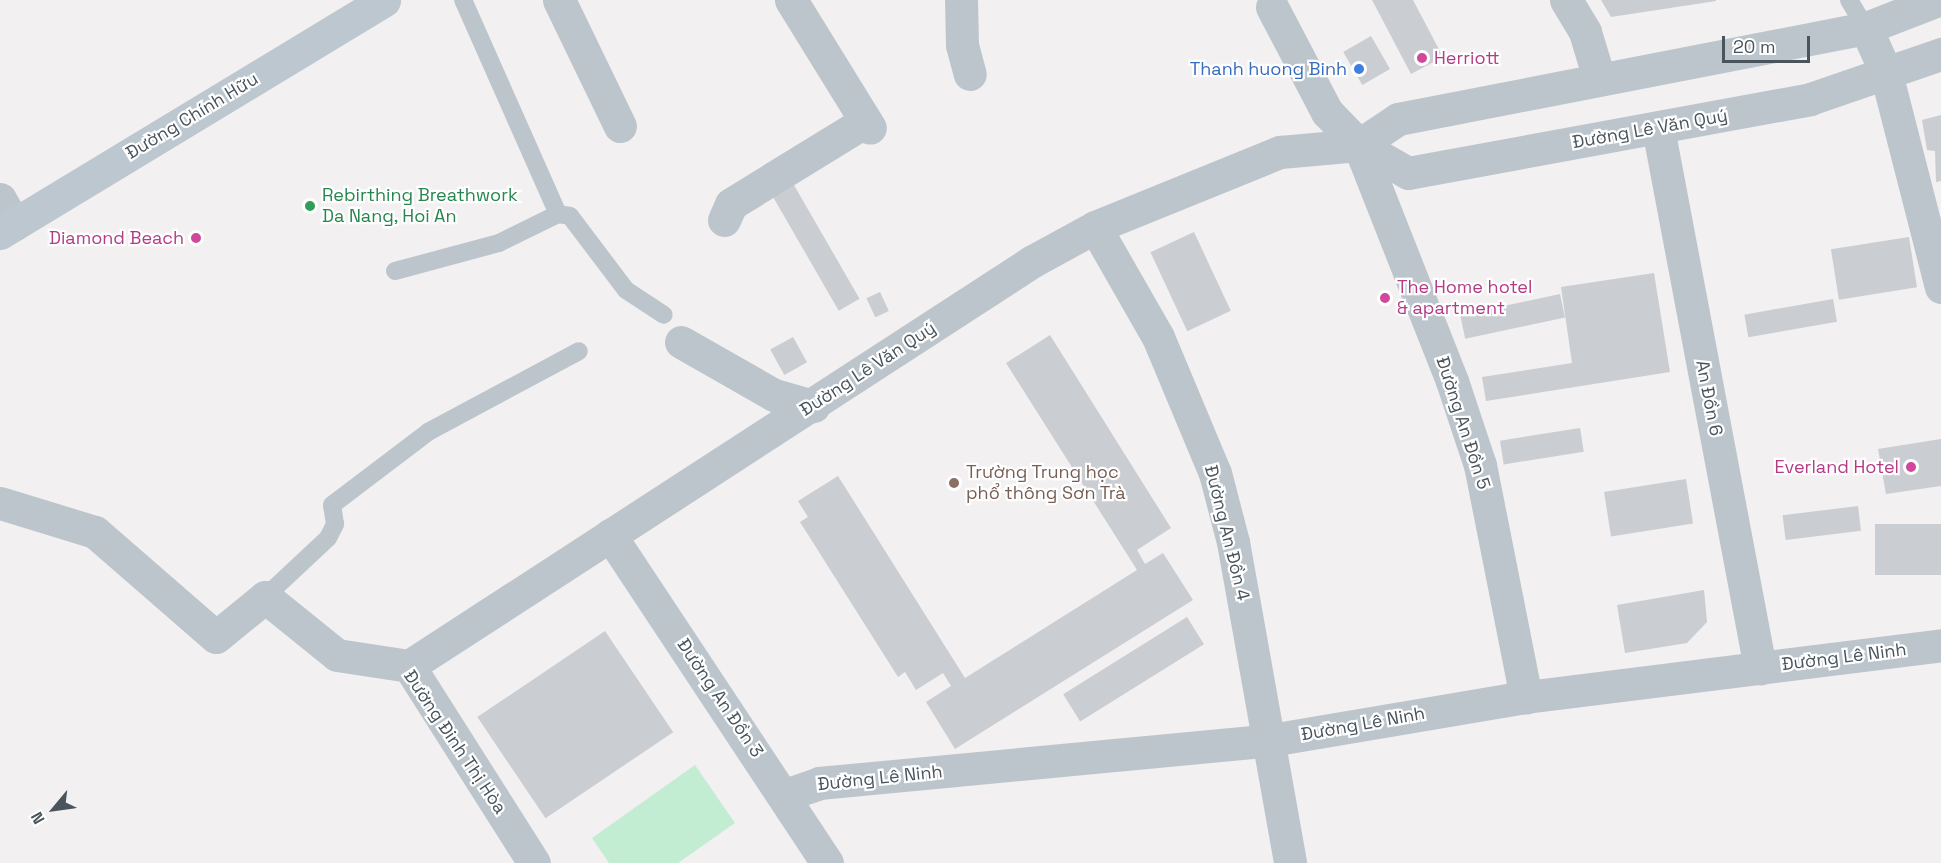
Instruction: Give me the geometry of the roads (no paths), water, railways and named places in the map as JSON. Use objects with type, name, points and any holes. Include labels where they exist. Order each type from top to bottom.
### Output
[{"type":"street","name":"Đường Chính Hữu","points":[[5,218],[384,0]]},
{"type":"street","points":[[559,0],[620,126]]},
{"type":"street","points":[[724,220],[731,204],[868,125],[791,0]]},
{"type":"street","points":[[961,0],[962,45],[970,74]]},
{"type":"street","points":[[1566,0],[1585,32],[1599,78]]},
{"type":"street","name":"Đường Lê Văn Quý","points":[[410,666],[1034,261],[1095,227],[1280,152],[1359,145],[1398,119],[1599,78],[1866,28],[1938,0]]},
{"type":"street","name":"Đường An Đồn 5","points":[[1272,7],[1327,112],[1359,145],[1480,465],[1526,697]]},
{"type":"street","points":[[1866,28],[1886,73],[1941,286]]},
{"type":"street","name":"Đường Lê Văn Quý","points":[[1359,145],[1408,173],[1810,99],[1941,54]]},
{"type":"street","name":"An Đồn 6","points":[[1658,128],[1760,668]]},
{"type":"street","name":"Đường An Đồn 4","points":[[1095,227],[1158,337],[1215,473],[1270,740],[1290,863]]},
{"type":"street","points":[[672,329],[774,395],[813,406]]},
{"type":"street","points":[[0,503],[95,532],[216,637],[265,597]]},
{"type":"street","name":"Đường An Đồn 3","points":[[610,535],[785,795],[827,863]]},
{"type":"street","name":"Đường Đinh Thị Hòa","points":[[265,597],[337,656],[410,666],[534,863]]},
{"type":"street","name":"Đường Lê Ninh","points":[[785,795],[819,783],[1270,740],[1526,697],[1941,645]]},
{"type":"lane","points":[[463,0],[558,214]]},
{"type":"lane","points":[[1849,0],[1866,28]]},
{"type":"lane","points":[[395,271],[499,243],[558,214],[570,216],[626,290],[672,329]]},
{"type":"lane","points":[[265,597],[328,538],[335,524],[332,505],[428,432],[579,351]]},
{"type":"place","name":"Herriott","points":[[1422,58]]},
{"type":"place","name":"Thanh huong Binh","points":[[1359,69]]},
{"type":"place","name":"Rebirthing Breathwork Da Nang, Hoi An","points":[[310,206]]},
{"type":"place","name":"Diamond Beach","points":[[196,238]]},
{"type":"place","name":"The Home hotel & apartment","points":[[1385,298]]},
{"type":"place","name":"Everland Hotel","points":[[1911,467]]},
{"type":"place","name":"Trường Trung học phổ thông Sơn Trà","points":[[954,483]]}]
